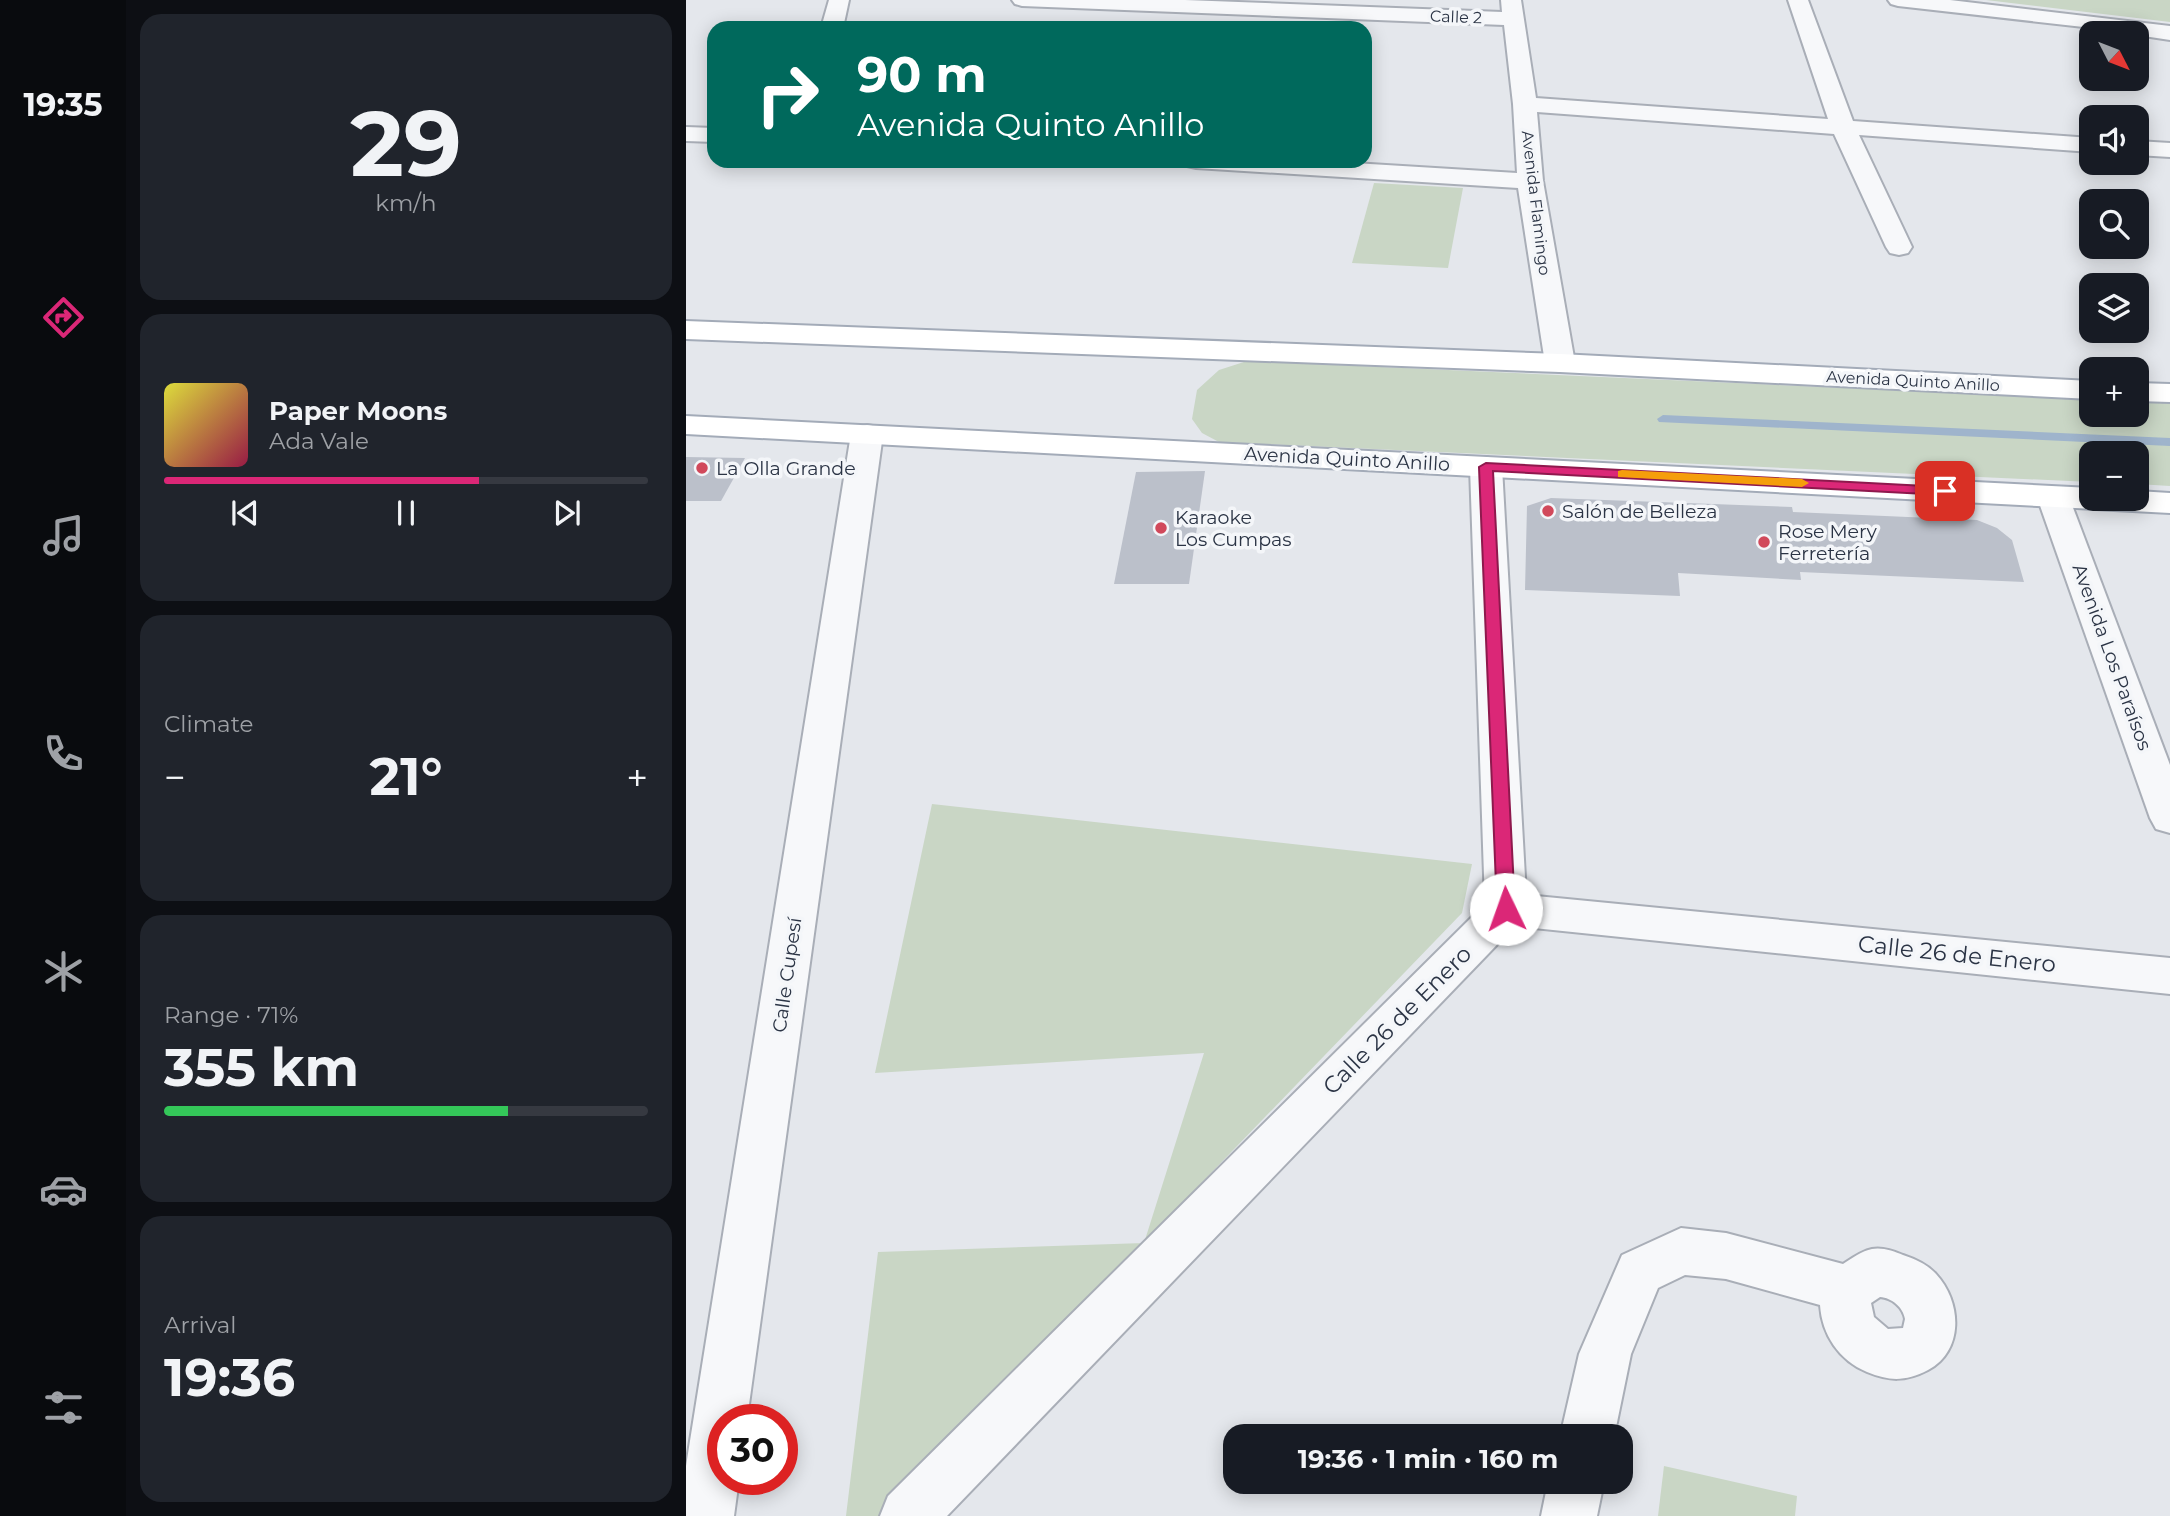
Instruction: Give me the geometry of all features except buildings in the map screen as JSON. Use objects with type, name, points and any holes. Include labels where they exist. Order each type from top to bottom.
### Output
[{"type":"main road","name":"Avenida Quinto Anillo","points":[[686,330],[1560,363],[2079,389]]},
{"type":"main road","points":[[2149,392],[2170,393]]},
{"type":"main road","name":"Avenida Quinto Anillo","points":[[686,425],[2079,498]]},
{"type":"main road","name":"Avenida Quinto Anillo","points":[[2149,502],[2170,503]]},
{"type":"street","points":[[834,21],[839,0]]},
{"type":"street","name":"Calle 2","points":[[1023,0],[1511,9]]},
{"type":"street","points":[[1798,0],[1843,127],[1899,247]]},
{"type":"street","points":[[1898,0],[2170,33]]},
{"type":"street","name":"Avenida Flamingo","points":[[1511,9],[1525,104],[1530,181],[1560,363]]},
{"type":"street","points":[[1525,104],[2079,144]]},
{"type":"street","points":[[686,134],[707,135]]},
{"type":"street","points":[[2149,149],[2170,150]]},
{"type":"street","points":[[1313,168],[1530,181]]},
{"type":"street","name":"Calle Cupesí","points":[[701,1491],[867,435]]},
{"type":"street","points":[[1486,467],[1506,909]]},
{"type":"street","name":"Avenida Los Paraísos","points":[[2053,496],[2170,818]]},
{"type":"street","name":"Calle 26 de Enero","points":[[908,1516],[1506,909],[2170,976]]},
{"type":"street","points":[[1590,1424],[1605,1354],[1640,1272],[1681,1251],[1726,1256],[1847,1289]]},
{"type":"street","points":[[1569,1516],[1574,1494]]},
{"type":"green space","points":[[1986,0],[2170,0],[2170,22]]},
{"type":"green space","points":[[1374,183],[1463,188],[1448,268],[1352,263]]},
{"type":"green space","points":[[1247,361],[2079,398],[2079,427],[2149,427],[2149,401],[2170,402],[2170,486],[2149,485],[2149,441],[2079,441],[2079,481],[1219,442],[1202,433],[1192,419],[1197,390],[1219,370]]},
{"type":"green space","points":[[932,804],[1472,864],[1462,913],[1144,1242],[1204,1053],[875,1073]]},
{"type":"green space","points":[[1143,1243],[880,1516],[846,1516],[878,1252]]},
{"type":"green space","points":[[1664,1466],[1797,1496],[1795,1516],[1658,1516]]},
{"type":"waterway","points":[[1663,419],[2170,442]]},
{"type":"slow traffic","points":[[1622,474],[1802,483]]},
{"type":"place","name":"La Olla Grande","points":[[702,468]]},
{"type":"place","name":"Salón de Belleza","points":[[1548,511]]},
{"type":"place","name":"Karaoke Los Cumpas","points":[[1161,528]]},
{"type":"place","name":"Rose Mery Ferretería","points":[[1764,542]]},
{"type":"route","points":[[1506,909],[1486,467],[1945,491]]}]
